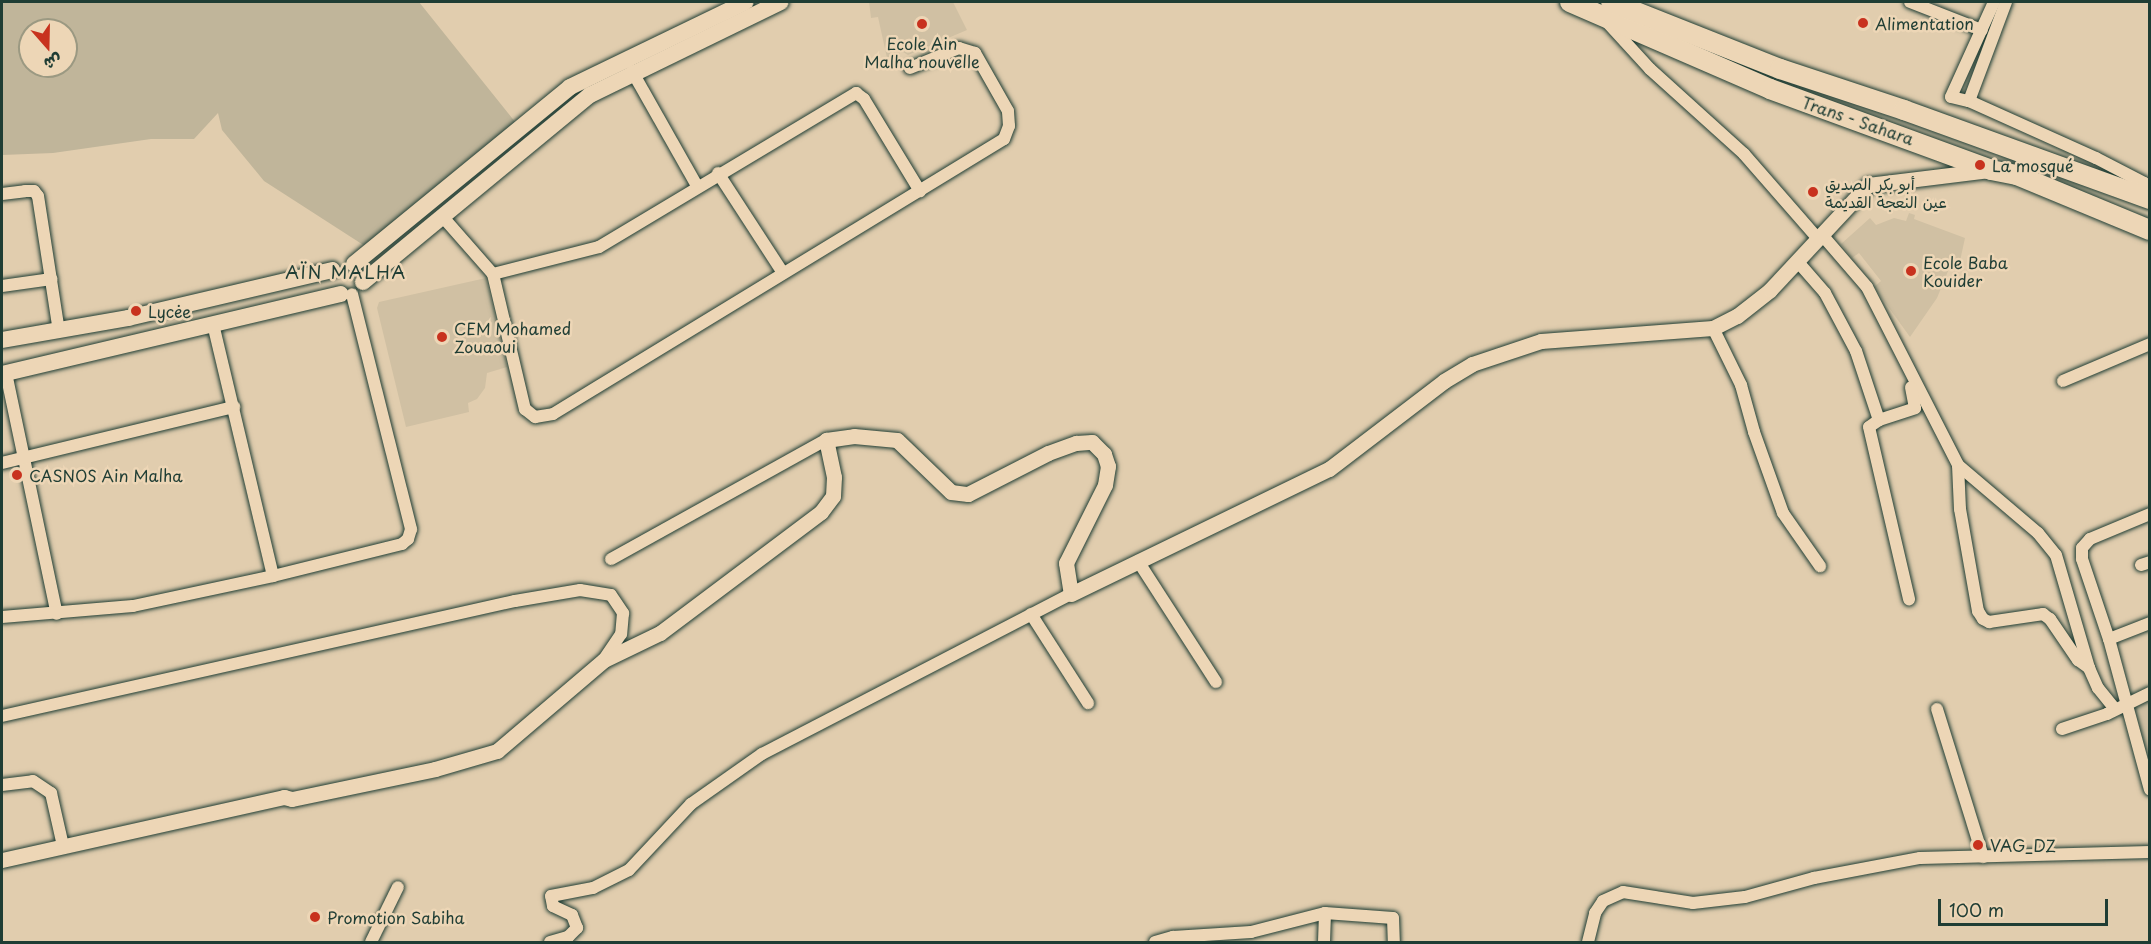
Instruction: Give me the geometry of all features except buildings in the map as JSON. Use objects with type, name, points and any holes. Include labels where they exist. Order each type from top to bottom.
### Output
[{"type":"highway","name":"Trans - Sahara","points":[[1570,2],[1606,9],[1904,110],[2148,188]]},
{"type":"highway","name":"Trans - Sahara","points":[[1606,9],[1770,89],[1991,170],[2017,175],[2150,230]]},
{"type":"main road","points":[[354,264],[570,87],[746,2]]},
{"type":"main road","points":[[4,373],[352,290],[551,123],[632,71],[781,2]]},
{"type":"main road","points":[[2,340],[59,331],[333,270],[342,263],[354,264],[362,272],[352,290]]},
{"type":"main road","points":[[333,270],[331,284],[352,290]]},
{"type":"street","points":[[1910,2],[1982,30]]},
{"type":"street","points":[[1994,2],[1952,98],[1969,101],[2148,188]]},
{"type":"street","points":[[1969,101],[2006,2]]},
{"type":"street","points":[[1606,9],[1650,69],[1744,154],[1867,287],[1958,465],[2042,537],[2056,555],[2089,668],[2098,688],[2115,709]]},
{"type":"street","points":[[442,216],[493,274],[518,390],[525,409],[535,417],[554,414],[783,273],[990,150],[1004,139],[1009,126],[1004,100],[975,53],[958,48],[910,68]]},
{"type":"street","points":[[632,71],[697,186]]},
{"type":"street","points":[[493,274],[599,247],[718,173],[856,93],[864,99],[920,192]]},
{"type":"street","points":[[550,942],[568,937],[577,928],[572,915],[550,902],[556,892],[593,888],[629,870],[691,804],[762,754],[1031,614],[1329,469],[1444,381],[1509,349],[1580,337],[1713,328],[1737,316],[1798,262],[1821,238],[1855,195],[1868,185],[1991,170]]},
{"type":"street","points":[[718,173],[783,273]]},
{"type":"street","points":[[2,194],[25,190],[34,191],[38,196],[59,331]]},
{"type":"street","points":[[1798,262],[1825,292],[1842,322],[1856,351],[1879,420]]},
{"type":"street","points":[[2,286],[52,279]]},
{"type":"street","points":[[2,617],[133,606],[273,576],[402,544],[411,529],[352,290]]},
{"type":"street","points":[[213,324],[273,576]]},
{"type":"street","points":[[1889,327],[1916,405],[1913,411],[1879,420],[1869,427],[1909,599]]},
{"type":"street","points":[[1713,328],[1742,385],[1754,432],[1783,513],[1820,566]]},
{"type":"street","points":[[2062,381],[2150,344]]},
{"type":"street","points":[[4,373],[25,456],[57,614]]},
{"type":"street","points":[[2,463],[234,407]]},
{"type":"street","points":[[611,559],[826,440],[854,435],[897,440],[951,492],[968,494],[1048,453],[1076,443],[1092,442],[1104,454],[1108,466],[1105,484],[1065,563],[1071,594]]},
{"type":"street","points":[[2,860],[478,758],[497,751],[604,660],[660,633],[821,512],[833,496],[834,477],[826,440]]},
{"type":"street","points":[[1958,465],[1960,509],[1978,611],[1983,619],[1989,622],[2043,614],[2050,619],[2078,660],[2089,668]]},
{"type":"street","points":[[2150,514],[2090,539],[2082,548],[2082,559],[2109,639],[2150,790]]},
{"type":"street","points":[[1138,561],[1215,682]]},
{"type":"street","points":[[2,716],[514,600],[580,590],[611,595],[623,613],[621,634],[604,660]]},
{"type":"street","points":[[1031,614],[1088,703]]},
{"type":"street","points":[[2109,639],[2150,623]]},
{"type":"street","points":[[2062,729],[2150,693]]},
{"type":"street","points":[[1937,709],[1983,857]]},
{"type":"street","points":[[2,785],[33,781],[51,793],[63,846]]},
{"type":"street","points":[[1588,942],[1595,913],[1613,894],[1623,892],[1693,903],[1717,901],[1905,861],[2150,852]]},
{"type":"street","points":[[370,942],[398,887]]},
{"type":"street","points":[[1324,942],[1325,913]]},
{"type":"street","points":[[1155,942],[1173,937],[1181,941],[1252,937],[1325,913],[1393,918],[1394,942]]},
{"type":"shaded area","points":[[2,2],[419,2],[516,123],[368,248],[264,181],[222,130],[218,113],[194,139],[151,139],[53,153],[2,155]]},
{"type":"shaded area","name":"Ecole Ain Malha nouvelle","points":[[869,2],[953,2],[967,30],[908,55],[903,52],[887,58],[878,17],[871,18]]},
{"type":"shaded area","name":"Ecole Baba Kouider","points":[[1909,213],[1915,215],[1914,219],[1965,238],[1960,261],[1953,259],[1937,298],[1910,337],[1874,287],[1881,281],[1859,253],[1852,258],[1841,244],[1870,218],[1876,225],[1894,218],[1906,221]]},
{"type":"shaded area","name":"CEM Mohamed Zouaoui","points":[[486,278],[507,367],[487,373],[485,388],[477,399],[468,403],[469,412],[406,427],[377,308],[379,302]]},
{"type":"shaded area","points":[[2149,700],[2149,763],[2134,706]]},
{"type":"place","name":"Alimentation","points":[[1863,23]]},
{"type":"place","name":"Ecole Ain Malha nouvelle","points":[[922,24]]},
{"type":"place","name":"La mosqué","points":[[1980,165]]},
{"type":"place","name":"أبو بكر الصديق عين النعجة القديمة","points":[[1813,192]]},
{"type":"place","name":"Ecole Baba Kouider","points":[[1911,271]]},
{"type":"place","name":"Lycėe","points":[[136,311]]},
{"type":"place","name":"CEM Mohamed Zouaoui","points":[[442,337]]},
{"type":"place","name":"CASNOS Ain Malha","points":[[17,475]]},
{"type":"place","name":"VAG_DZ","points":[[1978,845]]},
{"type":"place","name":"Promotion Sabiha","points":[[315,917]]},
{"type":"district","name":"AÏN MALHA","points":[[346,272]]}]
